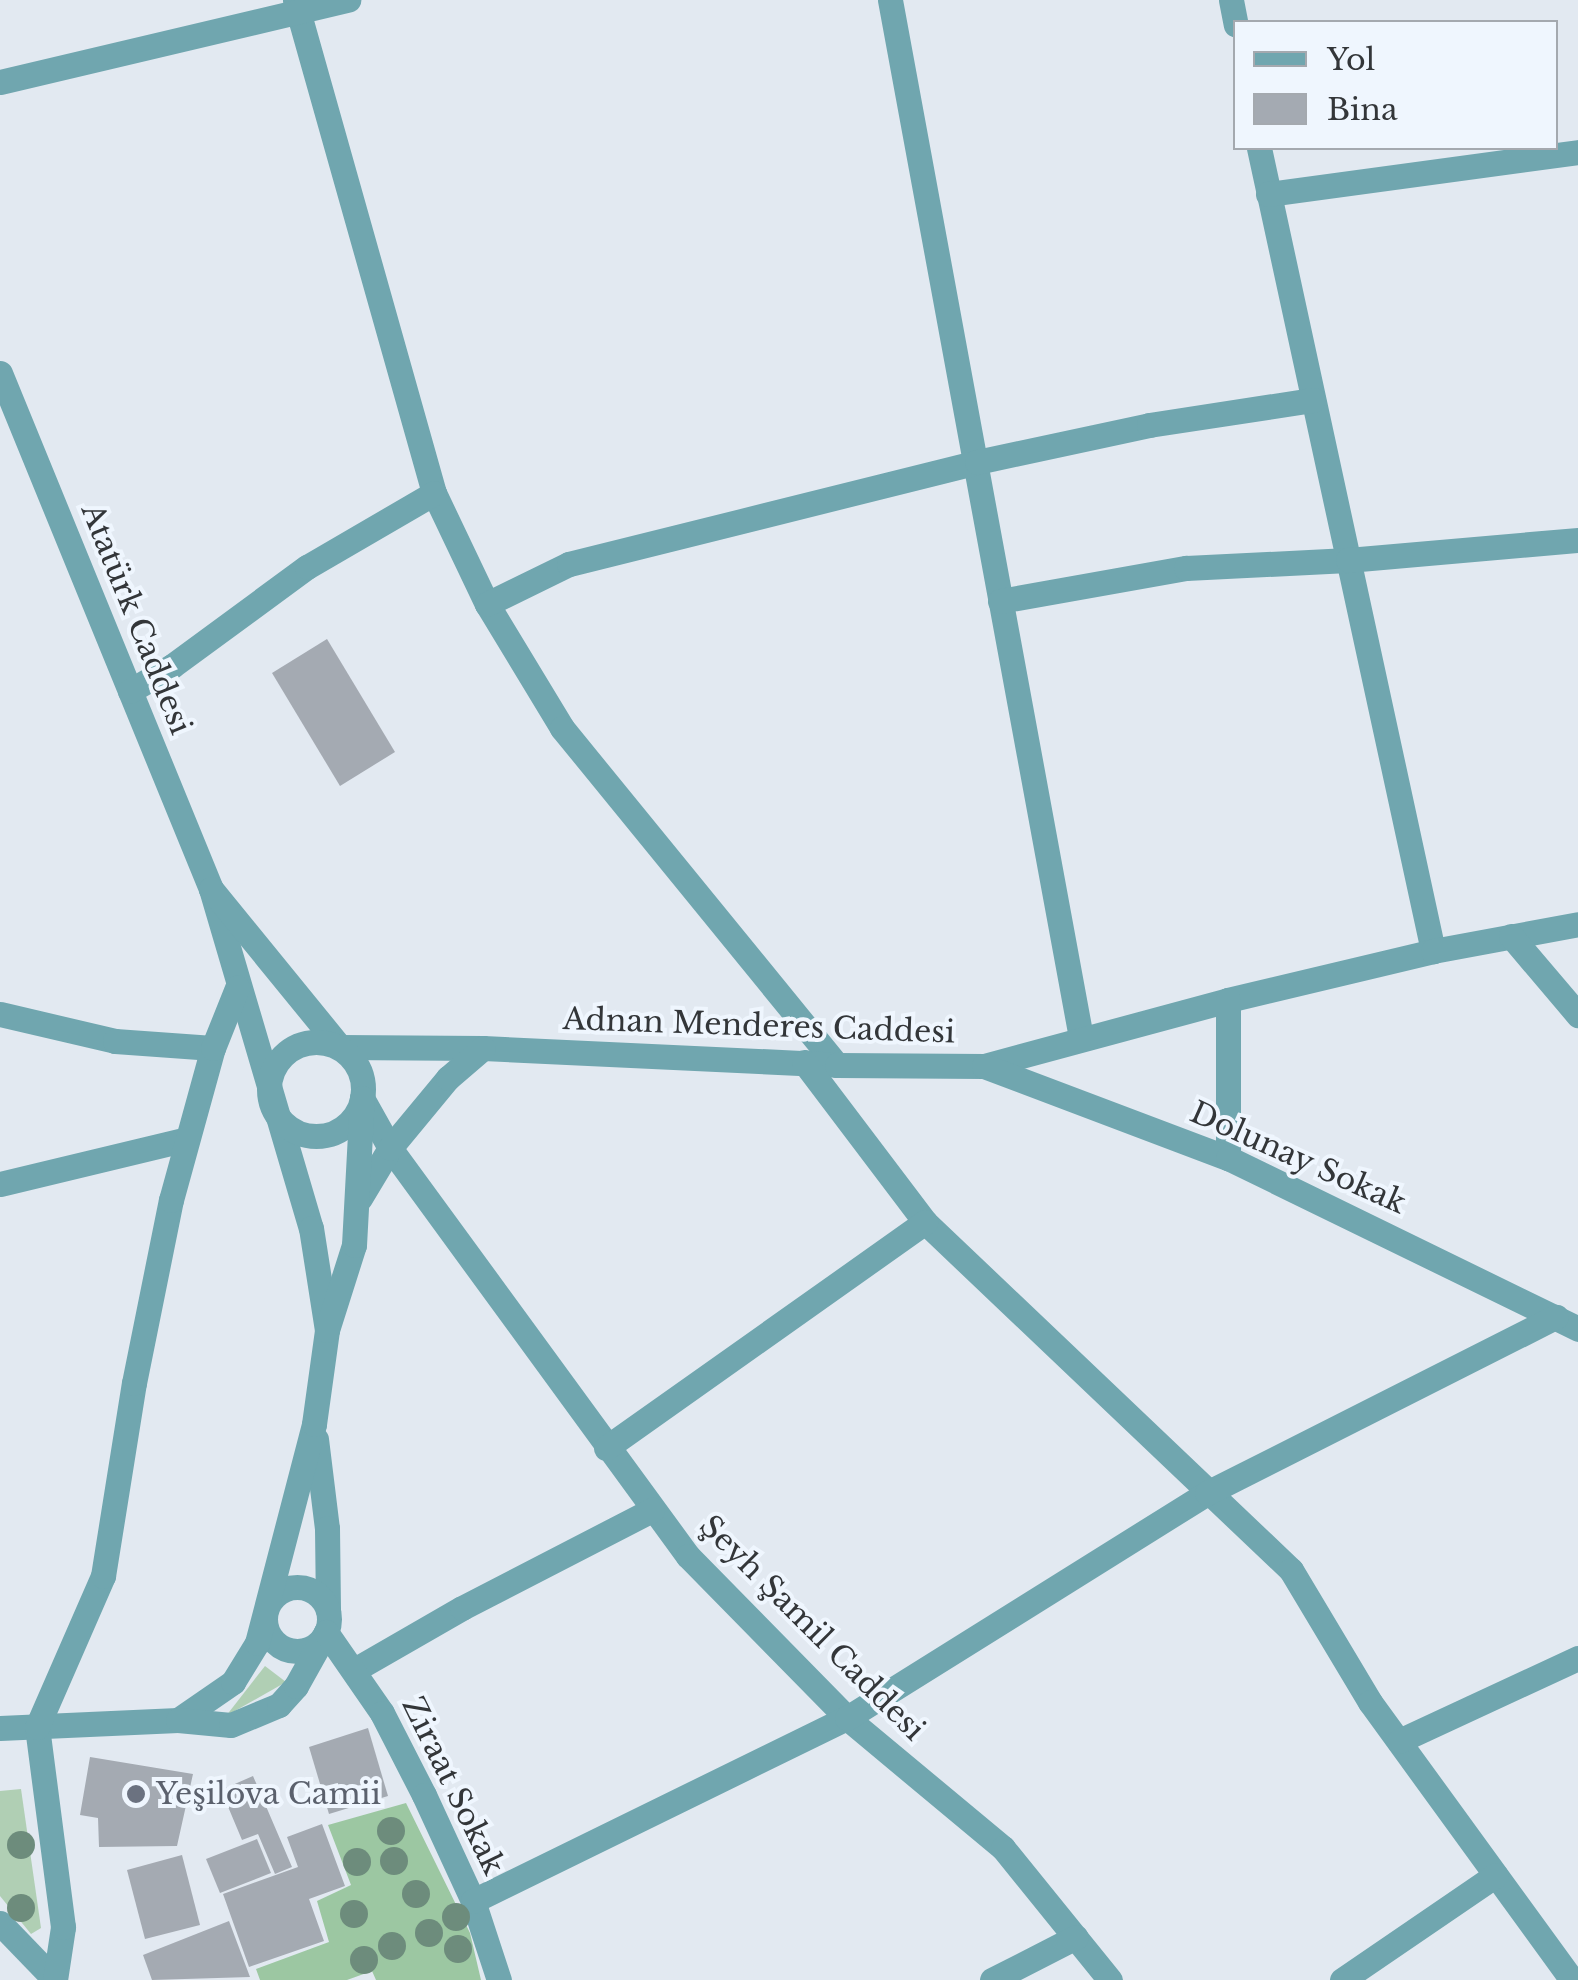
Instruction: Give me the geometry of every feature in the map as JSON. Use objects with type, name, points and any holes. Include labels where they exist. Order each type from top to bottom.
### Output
[{"type":"street","points":[[0,82],[297,5],[348,0]]},
{"type":"street","points":[[890,0],[1080,1038]]},
{"type":"street","points":[[297,5],[434,493],[487,604],[562,728],[837,1065]]},
{"type":"street","points":[[1259,150],[1433,951]]},
{"type":"street","points":[[1268,194],[1578,152]]},
{"type":"street","name":"Atatürk Caddesi","points":[[0,373],[211,889]]},
{"type":"street","points":[[487,604],[569,564],[977,462],[1149,424],[1313,400]]},
{"type":"street","points":[[130,691],[172,666],[308,566],[434,493]]},
{"type":"street","points":[[1000,601],[1186,568],[1348,560],[1578,540]]},
{"type":"street","points":[[211,889],[237,988],[311,1228],[327,1330]]},
{"type":"street","points":[[178,1720],[234,1682],[249,1660],[314,1424],[327,1330],[354,1245],[358,1203],[362,1098],[358,1068],[211,889]]},
{"type":"street","name":"Adnan Menderes Caddesi","points":[[340,1046],[483,1048],[837,1065],[984,1066],[1228,1000],[1433,951],[1578,924]]},
{"type":"street","points":[[1511,936],[1578,1015]]},
{"type":"street","points":[[54,1980],[63,1928],[37,1727],[103,1576],[134,1383],[188,1139],[213,1048],[237,988]]},
{"type":"street","points":[[1228,1000],[1228,1158]]},
{"type":"street","points":[[0,1014],[115,1041],[213,1048]]},
{"type":"street","points":[[340,1046],[309,1042],[283,1055],[270,1081],[274,1110],[293,1130],[322,1136],[348,1124],[362,1098]]},
{"type":"street","points":[[358,1203],[390,1148],[448,1078],[483,1048]]},
{"type":"street","points":[[804,1062],[925,1222],[1291,1570],[1399,1741],[1572,1980]]},
{"type":"street","name":"Dolunay Sokak","points":[[984,1066],[1228,1158],[1567,1323]]},
{"type":"street","name":"Şeyh Şamil Caddesi","points":[[362,1098],[390,1148],[652,1510],[750,1622],[847,1718],[1003,1848],[1110,1980]]},
{"type":"street","points":[[0,1184],[188,1139]]},
{"type":"street","points":[[606,1448],[925,1222]]},
{"type":"street","points":[[474,1901],[847,1718],[1207,1493],[1567,1323]]},
{"type":"street","points":[[0,1728],[178,1720],[231,1725],[279,1705],[296,1686],[328,1621],[327,1528],[314,1424]]},
{"type":"street","points":[[356,1669],[462,1608],[652,1510]]},
{"type":"street","points":[[297,1586],[316,1592],[328,1621],[312,1647],[292,1651],[266,1632],[265,1611],[276,1593],[297,1586]]},
{"type":"street","name":"Ziraat Sokak","points":[[328,1621],[416,1778],[474,1901],[499,1980]]},
{"type":"street","points":[[1399,1741],[1578,1658]]},
{"type":"street","points":[[1342,1980],[1496,1875]]},
{"type":"street","points":[[0,1923],[54,1980]]},
{"type":"street","points":[[992,1980],[1076,1937]]},
{"type":"green space","points":[[265,1666],[286,1682],[226,1716]]},
{"type":"green space","points":[[21,1789],[41,1928],[31,1934],[0,1896],[0,1791]]},
{"type":"green space","points":[[406,1803],[470,1933],[481,1980],[376,1980],[372,1971],[347,1980],[260,1980],[256,1969],[329,1942],[317,1901],[351,1885],[328,1825]]},
{"type":"building","points":[[327,639],[395,752],[340,786],[272,673]]},
{"type":"building","points":[[368,1728],[388,1796],[329,1814],[309,1747]]},
{"type":"building","name":"Yeşilova Camii","points":[[90,1757],[193,1774],[177,1846],[99,1847],[98,1818],[80,1815]]},
{"type":"building","points":[[253,1776],[292,1867],[275,1874],[258,1834],[242,1840],[221,1790]]},
{"type":"building","points":[[322,1824],[345,1886],[309,1899],[324,1941],[249,1967],[223,1894],[298,1867],[287,1837]]},
{"type":"building","points":[[257,1839],[271,1873],[220,1893],[206,1859]]},
{"type":"building","points":[[182,1855],[200,1925],[145,1939],[127,1870]]},
{"type":"building","points":[[229,1921],[250,1977],[152,1980],[143,1955]]},
{"type":"place","name":"Yeşilova Camii","points":[[136,1794]]}]
